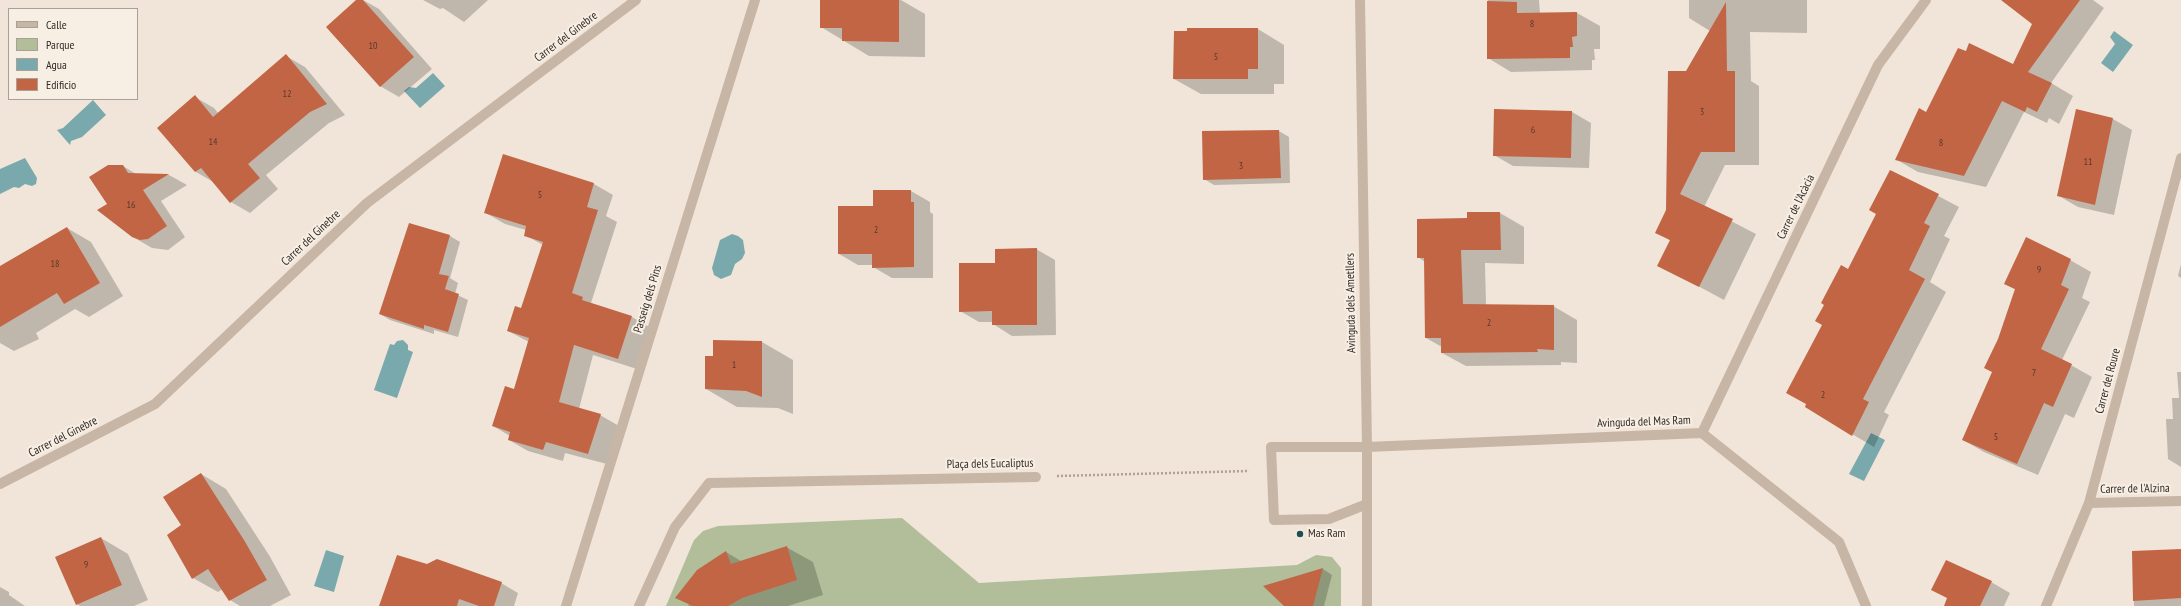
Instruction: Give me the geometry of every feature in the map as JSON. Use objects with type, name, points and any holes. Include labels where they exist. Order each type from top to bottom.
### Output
[{"type":"street","name":"Carrer del Ginebre","points":[[0,484],[155,404],[368,203],[636,0]]},
{"type":"street","name":"Passeig dels Pins","points":[[566,606],[755,0]]},
{"type":"street","name":"Avinguda dels Ametllers","points":[[1360,0],[1367,447],[1367,606]]},
{"type":"street","name":"Carrer de l'Acàcia","points":[[1702,433],[1878,65],[1926,0]]},
{"type":"street","name":"Carrer del Roure","points":[[2046,606],[2089,503],[2181,158]]},
{"type":"street","name":"Avinguda del Mas Ram","points":[[1272,471],[1271,447],[1367,447],[1702,433],[1840,542],[1866,606]]},
{"type":"street","points":[[1272,471],[1274,520],[1329,519],[1367,504]]},
{"type":"street","name":"Plaça dels Eucaliptus","points":[[639,606],[675,527],[709,483],[1036,477]]},
{"type":"street","name":"Carrer de l'Alzina","points":[[2089,503],[2181,501]]},
{"type":"path","name":"Plaça dels Eucaliptus","points":[[1036,477],[1272,471]]},
{"type":"green space","points":[[902,518],[979,583],[1297,565],[1316,555],[1332,557],[1341,568],[1341,606],[666,606],[694,540],[703,531],[718,526]]},
{"type":"water","points":[[2114,31],[2133,45],[2113,72],[2101,63],[2115,44],[2110,37]]},
{"type":"water","points":[[433,73],[445,86],[420,108],[404,91],[409,87],[416,88]]},
{"type":"water","points":[[93,100],[106,115],[82,137],[71,141],[70,145],[57,130],[63,128]]},
{"type":"water","points":[[25,158],[37,178],[36,184],[32,186],[25,184],[19,188],[14,187],[0,194],[0,169]]},
{"type":"water","points":[[732,234],[743,240],[745,253],[742,259],[735,264],[731,275],[721,279],[714,275],[712,268],[720,240]]},
{"type":"water","points":[[403,340],[408,345],[408,350],[413,352],[397,398],[374,390],[390,344],[394,345],[397,341]]},
{"type":"water","points":[[1871,433],[1885,440],[1864,481],[1849,474]]},
{"type":"water","points":[[326,550],[344,556],[334,592],[314,586]]},
{"type":"building","points":[[356,0],[363,0],[414,57],[380,87],[326,27]]},
{"type":"building","points":[[820,0],[899,0],[899,42],[842,41],[842,28],[820,28]]},
{"type":"building","points":[[2001,0],[2080,0],[2028,72],[2052,83],[2037,112],[2027,107],[2025,112],[2002,101],[1964,176],[1895,160],[1919,108],[1926,112],[1958,48],[1966,51],[1969,43],[2013,64],[2032,24]]},
{"type":"building","points":[[1487,1],[1517,2],[1517,13],[1577,12],[1577,36],[1572,37],[1573,47],[1570,47],[1570,58],[1487,59]]},
{"type":"building","points":[[1726,2],[1727,71],[1735,71],[1735,152],[1701,152],[1680,194],[1733,219],[1699,287],[1657,266],[1670,240],[1655,233],[1666,210],[1668,71],[1686,71]]},
{"type":"building","points":[[1187,28],[1258,28],[1258,69],[1248,69],[1248,79],[1173,79],[1174,31],[1187,31]]},
{"type":"building","points":[[286,54],[327,104],[310,112],[248,164],[260,178],[230,203],[201,168],[195,172],[157,128],[195,95],[213,117]]},
{"type":"building","points":[[1494,109],[1572,111],[1571,158],[1493,156]]},
{"type":"building","points":[[2076,109],[2113,118],[2095,205],[2057,196]]},
{"type":"building","points":[[1279,130],[1281,178],[1203,180],[1202,131]]},
{"type":"building","points":[[503,154],[594,183],[587,207],[598,210],[572,293],[583,297],[582,300],[632,316],[618,359],[574,345],[559,402],[601,414],[588,454],[546,442],[543,450],[508,440],[510,432],[492,426],[505,386],[514,389],[529,338],[507,331],[515,306],[521,308],[543,242],[524,236],[526,226],[484,213]]},
{"type":"building","points":[[108,165],[123,165],[128,173],[169,174],[143,190],[167,226],[148,239],[140,240],[132,237],[97,210],[107,204],[89,177]]},
{"type":"building","points":[[1890,170],[1939,194],[1924,223],[1930,226],[1909,270],[1925,279],[1863,399],[1869,402],[1852,436],[1805,407],[1806,404],[1786,393],[1822,325],[1815,321],[1824,305],[1821,303],[1841,265],[1848,269],[1876,214],[1869,210]]},
{"type":"building","points":[[873,190],[911,190],[911,202],[914,202],[914,267],[872,268],[872,254],[838,254],[838,206],[873,206]]},
{"type":"building","points":[[1467,212],[1500,212],[1501,250],[1461,250],[1463,304],[1554,305],[1554,350],[1537,349],[1538,352],[1441,353],[1441,338],[1425,338],[1424,258],[1417,258],[1417,219],[1467,218]]},
{"type":"building","points":[[409,223],[450,235],[439,274],[449,276],[445,289],[459,294],[448,332],[424,325],[424,329],[379,314]]},
{"type":"building","points":[[67,227],[100,283],[64,304],[57,293],[0,327],[0,266]]},
{"type":"building","points":[[2026,237],[2071,259],[2061,285],[2069,289],[2041,349],[2072,364],[2053,407],[2044,403],[2017,464],[1962,440],[1992,372],[1984,368],[1998,339],[2015,289],[2004,284]]},
{"type":"building","points":[[1037,248],[1037,325],[992,325],[992,311],[959,312],[959,263],[995,263],[995,249]]},
{"type":"building","points":[[713,340],[762,341],[762,397],[746,391],[705,389],[705,356],[713,356]]},
{"type":"building","points":[[201,473],[244,540],[267,580],[229,601],[208,569],[192,579],[167,535],[181,525],[163,497]]},
{"type":"building","points":[[101,537],[122,585],[76,605],[55,557]]},
{"type":"building","points":[[787,546],[797,580],[742,598],[728,606],[693,606],[675,598],[697,570],[726,551],[731,564]]},
{"type":"building","points":[[2181,549],[2181,598],[2133,601],[2132,551]]},
{"type":"building","points":[[397,555],[427,564],[437,559],[502,582],[494,606],[479,606],[459,599],[457,606],[379,606]]},
{"type":"building","points":[[1946,560],[1992,581],[1980,606],[1944,606],[1947,598],[1931,590]]},
{"type":"building","points":[[1323,568],[1313,606],[1284,606],[1263,586]]},
{"type":"place","name":"Mas Ram","points":[[1300,534]]}]
